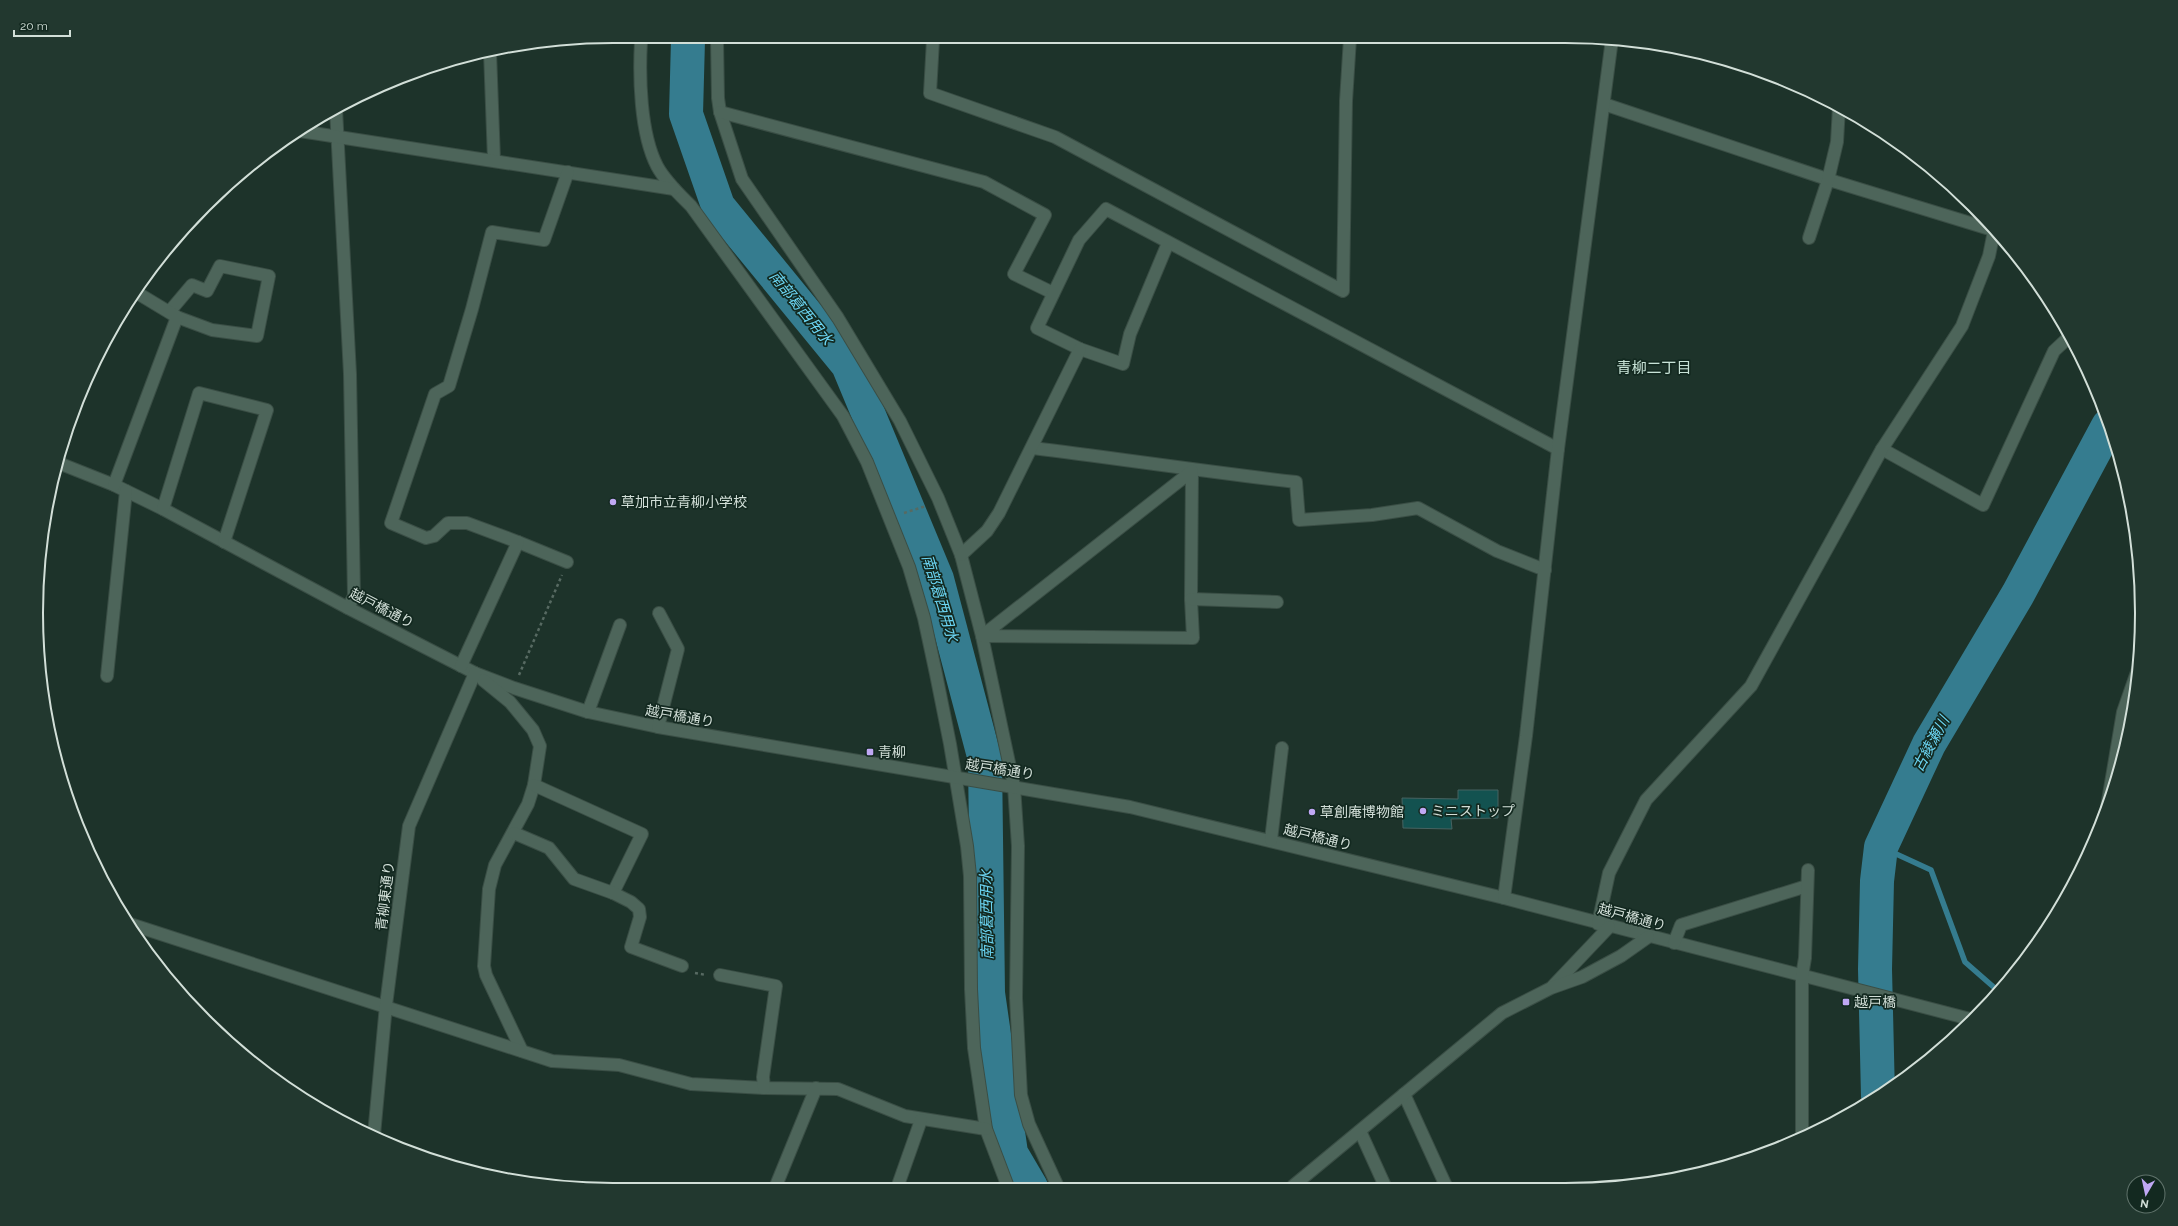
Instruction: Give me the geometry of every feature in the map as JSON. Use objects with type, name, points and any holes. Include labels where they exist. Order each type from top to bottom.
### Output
[{"type":"street","points":[[641,43],[641,93],[649,139],[657,166],[674,189],[691,206],[819,381],[842,416],[867,462],[909,567],[924,618],[960,778],[970,876],[971,989],[974,1048],[986,1129],[1006,1183]]},
{"type":"street","points":[[717,43],[718,98],[720,112],[742,180],[838,318],[900,421],[938,498],[961,555],[982,636],[1010,786],[1018,846],[1016,998],[1021,1095],[1029,1124],[1056,1183]]},
{"type":"street","points":[[932,43],[930,93],[1055,137],[1343,292],[1346,101],[1350,43]]},
{"type":"street","points":[[1504,898],[1545,570],[1558,449],[1611,45]]},
{"type":"street","points":[[490,57],[494,160]]},
{"type":"street","points":[[1604,104],[1828,180],[1985,228]]},
{"type":"street","points":[[720,112],[984,182],[1038,211],[1045,215],[1014,274],[1054,293]]},
{"type":"street","points":[[1809,238],[1828,180],[1838,142],[1839,113]]},
{"type":"street","points":[[336,115],[350,374],[354,596],[348,608]]},
{"type":"street","points":[[307,132],[674,189]]},
{"type":"street","points":[[567,562],[467,523],[448,523],[434,536],[426,538],[391,523],[435,394],[449,386],[472,309],[492,232],[544,240],[568,172]]},
{"type":"street","points":[[1168,243],[1130,334],[1123,364],[1080,349],[1037,328],[1079,240],[1106,209],[1558,449]]},
{"type":"street","points":[[1551,988],[1603,925],[1609,873],[1646,800],[1751,686],[1882,449],[1962,326],[1989,256],[1992,235]]},
{"type":"street","points":[[114,485],[173,314],[192,285],[207,291],[220,266],[269,276],[257,336],[212,330],[173,314],[140,295]]},
{"type":"street","points":[[1882,449],[1983,505],[2054,351],[2065,340]]},
{"type":"street","points":[[961,555],[991,525],[1033,448],[1080,349]]},
{"type":"street","points":[[163,509],[199,393],[267,410],[224,542]]},
{"type":"street","points":[[1033,448],[1169,465],[1192,470],[1296,482],[1299,520],[1372,515],[1418,508],[1498,551],[1545,570]]},
{"type":"street","name":"越戸橋通り","points":[[62,464],[114,485],[163,509],[348,608],[475,673],[514,688],[588,712],[658,728],[1130,807],[1271,840],[1504,898],[1674,944],[1966,1018]]},
{"type":"street","points":[[982,636],[1192,470]]},
{"type":"street","points":[[982,636],[1193,638],[1191,598],[1192,470]]},
{"type":"street","points":[[107,676],[126,491]]},
{"type":"street","points":[[461,666],[518,542]]},
{"type":"street","points":[[1191,598],[1277,602]]},
{"type":"street","points":[[658,728],[678,649],[659,613]]},
{"type":"street","points":[[588,712],[620,625]]},
{"type":"street","points":[[475,673],[510,702],[533,730],[540,746],[534,785],[528,804],[514,833],[495,865],[489,889],[484,966],[486,975],[522,1051]]},
{"type":"street","name":"青柳東通り","points":[[374,1130],[386,1005],[409,826],[475,673]]},
{"type":"street","points":[[2113,772],[2122,712],[2129,693]]},
{"type":"street","points":[[1271,840],[1282,748]]},
{"type":"street","points":[[534,785],[642,834],[613,893]]},
{"type":"street","points":[[514,833],[549,848],[574,879],[613,893],[631,902],[639,909],[640,916],[631,947],[682,966]]},
{"type":"street","points":[[1802,1131],[1802,976],[1805,958],[1808,870]]},
{"type":"street","points":[[1674,944],[1681,925],[1807,886]]},
{"type":"street","points":[[137,926],[386,1005],[552,1060],[619,1065],[691,1084],[764,1088],[838,1089],[905,1116],[921,1120],[986,1129]]},
{"type":"street","points":[[1296,1183],[1502,1013],[1551,988],[1582,977],[1621,956],[1648,937]]},
{"type":"street","points":[[720,975],[776,986],[763,1077],[764,1088]]},
{"type":"street","points":[[777,1183],[816,1088]]},
{"type":"street","points":[[1404,1094],[1445,1183]]},
{"type":"street","points":[[899,1183],[921,1120]]},
{"type":"street","points":[[1360,1131],[1384,1183]]},
{"type":"path","points":[[902,514],[931,504]]},
{"type":"path","points":[[514,688],[567,562]]},
{"type":"path","points":[[682,966],[683,970],[698,974],[717,977],[720,975]]},
{"type":"building","points":[[1458,790],[1498,790],[1498,818],[1451,819],[1452,829],[1403,828],[1402,798],[1458,799]]},
{"type":"waterway","name":"南部葛西用水","points":[[688,43],[686,114],[718,206],[848,365],[937,579],[985,760],[988,993],[1011,1153],[1029,1183]]},
{"type":"waterway","name":"古綾瀬川","points":[[1878,1090],[1875,969],[1877,881],[1881,847],[1929,744],[2018,594],[2105,431]]},
{"type":"waterway","points":[[1881,847],[1931,870],[1965,962],[1995,988]]},
{"type":"place","name":"草加市立青柳小学校","points":[[613,502]]},
{"type":"place","name":"青柳","points":[[870,752]]},
{"type":"place","name":"ミニストップ","points":[[1423,811]]},
{"type":"place","name":"草創庵博物館","points":[[1312,812]]},
{"type":"place","name":"越戸橋","points":[[1846,1002]]},
{"type":"district","name":"青柳二丁目","points":[[1654,368]]}]
